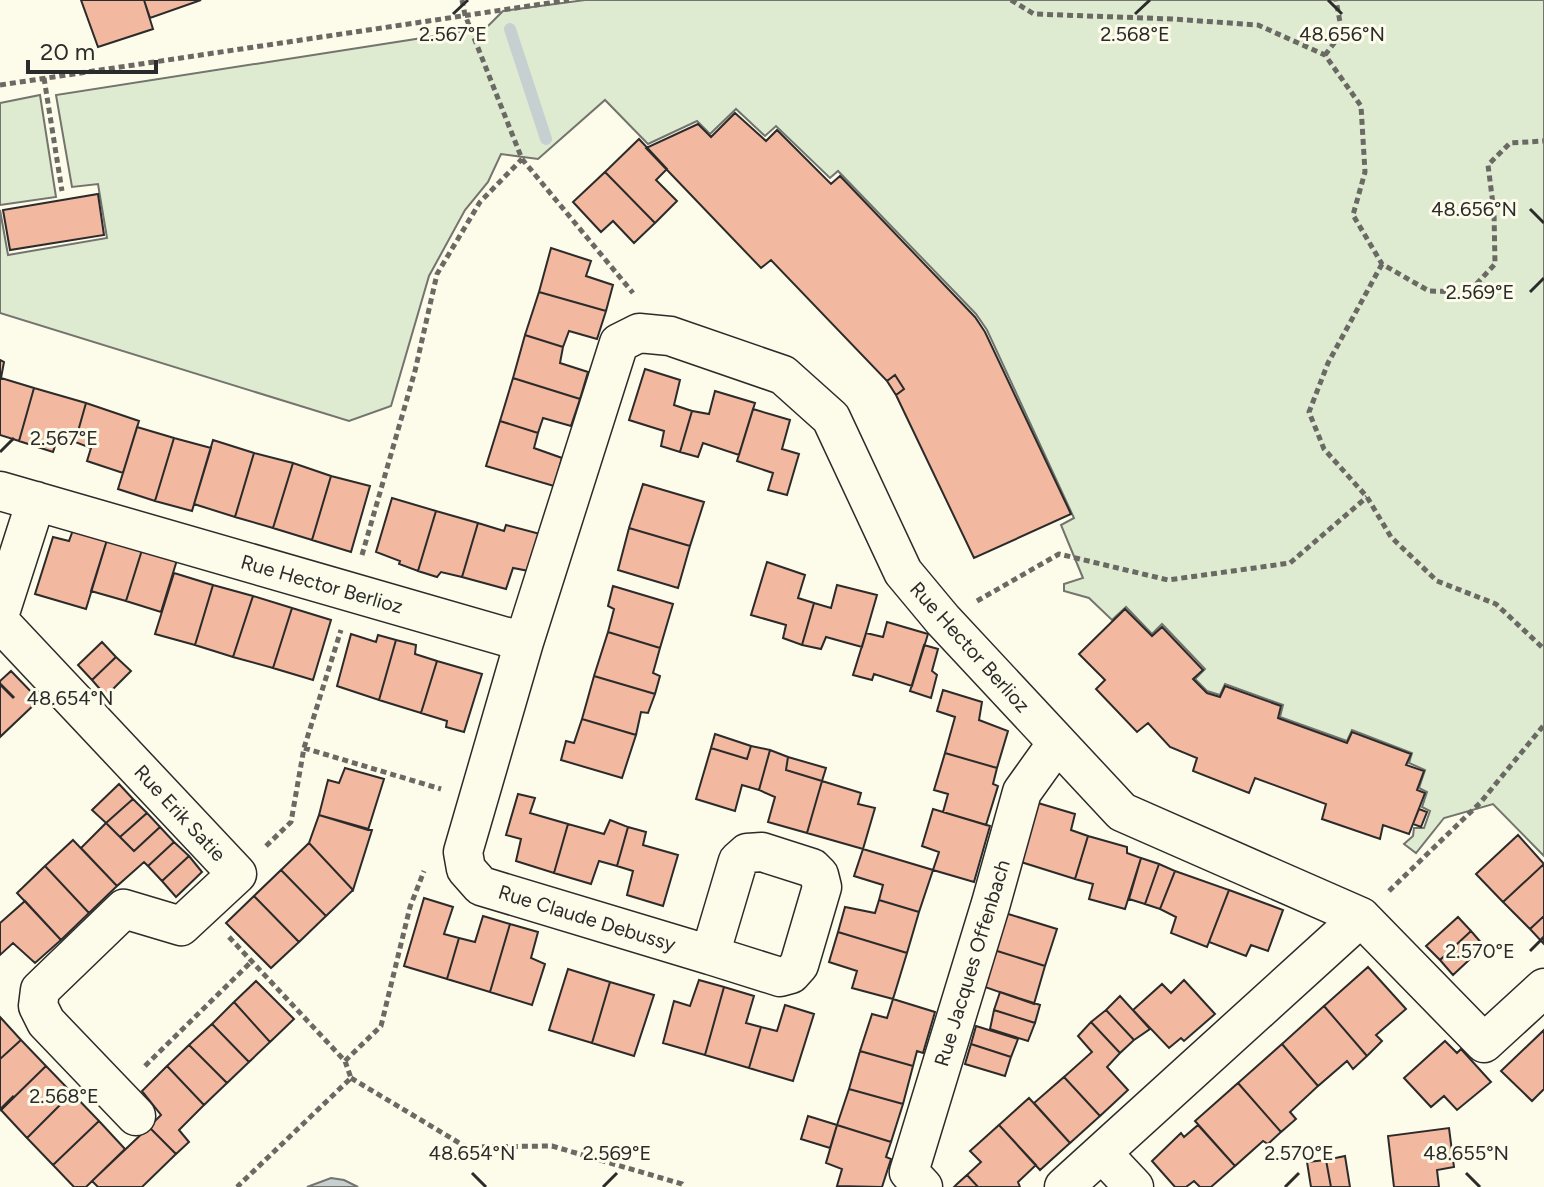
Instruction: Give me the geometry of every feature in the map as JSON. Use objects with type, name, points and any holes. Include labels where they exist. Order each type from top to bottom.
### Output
[{"type":"street","name":"Rue Hector Berlioz","points":[[0,491],[524,642],[619,343],[639,333],[670,336],[783,375],[831,418],[903,572],[943,620],[1122,812],[1361,917]]},
{"type":"street","points":[[0,613],[36,501]]},
{"type":"street","name":"Rue Erik Satie","points":[[0,622],[237,874],[181,926],[124,909],[40,990],[38,1006],[46,1022],[126,1106]]},
{"type":"street","points":[[466,869],[463,852],[524,642]]},
{"type":"street","name":"Rue Jacques Offenbach","points":[[923,1187],[909,1172],[1022,792],[1057,743]]},
{"type":"street","name":"Rue Claude Debussy","points":[[466,869],[481,886],[710,955]]},
{"type":"street","points":[[1064,1187],[1361,917],[1484,1043],[1544,988]]},
{"type":"street","points":[[1102,1153],[1134,1187]]},
{"type":"path","points":[[462,0],[465,15],[522,159],[670,336]]},
{"type":"path","points":[[0,85],[569,0]]},
{"type":"path","points":[[1011,0],[1034,14],[1258,25],[1325,55],[1361,106],[1365,172],[1353,215],[1382,264],[1429,291],[1469,292],[1495,264],[1494,212],[1488,165],[1510,143],[1544,141]]},
{"type":"path","points":[[1325,55],[1342,33],[1336,0]]},
{"type":"path","points":[[44,78],[62,191]]},
{"type":"path","points":[[237,874],[291,822],[304,748],[415,371],[437,274],[480,202],[522,159]]},
{"type":"path","points":[[1382,264],[1328,363],[1309,412],[1324,449],[1367,497],[1391,537],[1437,581],[1496,604],[1544,649]]},
{"type":"path","points":[[943,620],[1059,554],[1168,580],[1290,563],[1367,497]]},
{"type":"path","points":[[1361,917],[1480,803],[1544,725]]},
{"type":"path","points":[[304,748],[479,800]]},
{"type":"path","points":[[345,1061],[381,1026],[410,907],[428,862],[466,869]]},
{"type":"path","points":[[200,908],[345,1061],[351,1078],[466,1147],[552,1146],[685,1187]]},
{"type":"path","points":[[126,1106],[252,961]]},
{"type":"path","points":[[237,1187],[351,1078]]},
{"type":"green space","points":[[585,0],[1544,0],[1544,856],[1493,804],[1444,818],[1416,853],[1404,844],[1413,836],[1414,828],[1424,828],[1430,811],[1422,807],[1427,792],[1419,788],[1425,770],[1409,763],[1412,753],[1352,730],[1347,741],[1280,717],[1283,705],[1225,684],[1220,695],[1207,691],[1195,679],[1205,669],[1162,624],[1152,634],[1126,607],[1112,620],[1089,598],[1064,591],[1064,584],[1083,578],[1061,525],[1074,518],[987,330],[976,314],[838,171],[830,178],[776,126],[765,136],[736,109],[710,134],[697,121],[648,144],[605,100],[538,159],[501,154],[488,182],[465,210],[429,276],[391,406],[349,421],[0,313],[0,210],[8,255],[107,238],[98,184],[72,187],[56,95],[486,28],[503,11]]},
{"type":"green space","points":[[40,95],[56,197],[0,205],[0,103]]},
{"type":"shaded area","points":[[331,1178],[344,1180],[358,1187],[307,1187]]},
{"type":"building","points":[[81,0],[144,0],[153,29],[98,47]]},
{"type":"building","points":[[144,0],[201,0],[150,18]]},
{"type":"building","points":[[735,113],[766,141],[777,130],[831,184],[840,176],[975,317],[985,332],[1071,514],[974,558],[896,395],[904,389],[895,375],[887,381],[771,260],[761,268],[646,148],[698,124],[711,137]]},
{"type":"building","points":[[639,139],[667,169],[656,180],[677,201],[655,223],[605,172]]},
{"type":"building","points":[[605,172],[655,223],[634,243],[613,221],[601,232],[573,202]]},
{"type":"building","points":[[98,194],[104,235],[10,250],[3,210]]},
{"type":"building","points":[[551,248],[591,261],[586,276],[613,285],[606,311],[539,292]]},
{"type":"building","points":[[539,292],[606,311],[597,339],[569,331],[563,347],[525,335]]},
{"type":"building","points":[[525,335],[563,347],[560,363],[588,372],[580,399],[513,378]]},
{"type":"building","points":[[0,360],[4,362],[1,378],[34,388],[19,441],[0,435]]},
{"type":"building","points":[[645,369],[680,380],[674,405],[692,411],[680,452],[661,446],[664,431],[629,420]]},
{"type":"building","points":[[895,375],[904,389],[896,395],[887,381]]},
{"type":"building","points":[[513,378],[580,399],[571,426],[543,418],[538,433],[500,421]]},
{"type":"building","points":[[34,388],[86,403],[75,442],[58,437],[53,452],[19,441]]},
{"type":"building","points":[[715,391],[755,403],[739,455],[703,443],[698,457],[680,452],[692,411],[709,414]]},
{"type":"building","points":[[86,403],[139,421],[123,473],[87,461],[91,448],[75,442]]},
{"type":"building","points":[[753,409],[790,420],[782,449],[799,454],[787,495],[768,490],[773,473],[737,461]]},
{"type":"building","points":[[500,421],[538,433],[534,448],[562,458],[554,486],[486,466]]},
{"type":"building","points":[[137,427],[174,438],[155,501],[118,489]]},
{"type":"building","points":[[174,438],[211,448],[192,511],[155,501]]},
{"type":"building","points":[[213,440],[254,453],[235,517],[194,504]]},
{"type":"building","points":[[254,453],[293,463],[273,528],[235,517]]},
{"type":"building","points":[[293,463],[331,476],[312,540],[273,528]]},
{"type":"building","points":[[331,476],[370,486],[351,552],[312,540]]},
{"type":"building","points":[[643,484],[704,502],[690,546],[629,528]]},
{"type":"building","points":[[392,498],[436,511],[418,571],[376,552]]},
{"type":"building","points":[[436,511],[478,523],[462,577],[441,572],[437,577],[418,571]]},
{"type":"building","points":[[478,523],[504,531],[506,525],[540,534],[529,571],[513,568],[506,589],[462,577]]},
{"type":"building","points":[[629,528],[690,546],[678,588],[618,570]]},
{"type":"building","points":[[73,530],[107,540],[86,609],[35,594],[53,537],[69,541]]},
{"type":"building","points":[[107,540],[142,550],[126,601],[91,591]]},
{"type":"building","points":[[142,550],[177,560],[161,612],[126,601]]},
{"type":"building","points":[[767,562],[805,575],[798,598],[814,603],[802,645],[783,638],[786,625],[751,615]]},
{"type":"building","points":[[174,573],[213,585],[195,645],[155,634]]},
{"type":"building","points":[[213,585],[253,596],[233,657],[195,645]]},
{"type":"building","points":[[837,585],[877,595],[862,647],[826,637],[821,649],[802,645],[814,603],[831,608]]},
{"type":"building","points":[[613,586],[673,604],[660,648],[608,632],[614,609],[608,606]]},
{"type":"building","points":[[253,596],[292,608],[273,668],[233,657]]},
{"type":"building","points":[[292,608],[331,620],[313,680],[273,668]]},
{"type":"building","points":[[1125,609],[1152,636],[1162,627],[1203,670],[1193,679],[1207,693],[1220,697],[1225,686],[1281,706],[1278,718],[1347,743],[1352,732],[1411,754],[1406,765],[1424,771],[1417,790],[1425,793],[1409,834],[1383,825],[1380,839],[1322,819],[1326,804],[1255,778],[1249,793],[1193,771],[1197,758],[1170,747],[1148,723],[1137,732],[1096,689],[1105,680],[1079,654]]},
{"type":"building","points":[[887,622],[928,634],[912,686],[874,674],[872,680],[853,675],[866,633],[883,637]]},
{"type":"building","points":[[608,632],[660,648],[653,673],[660,676],[655,694],[594,676]]},
{"type":"building","points":[[351,634],[376,642],[378,635],[396,640],[379,700],[337,686]]},
{"type":"building","points":[[396,640],[416,645],[415,654],[437,661],[421,713],[379,700]]},
{"type":"building","points":[[102,642],[116,657],[92,680],[78,665]]},
{"type":"building","points":[[924,645],[938,649],[932,671],[937,675],[931,698],[910,691]]},
{"type":"building","points":[[116,657],[131,671],[106,696],[92,680]]},
{"type":"building","points":[[437,661],[482,674],[464,732],[446,727],[447,721],[421,713]]},
{"type":"building","points":[[11,671],[39,700],[0,737],[0,681]]},
{"type":"building","points":[[594,676],[655,694],[648,713],[641,712],[636,735],[582,719]]},
{"type":"building","points":[[943,690],[982,702],[979,720],[1008,731],[997,768],[945,753],[955,717],[937,711]]},
{"type":"building","points":[[582,719],[636,735],[622,778],[561,760],[566,741],[574,743]]},
{"type":"building","points":[[715,734],[751,746],[747,759],[711,748]]},
{"type":"building","points":[[751,746],[770,750],[759,790],[742,785],[735,811],[696,799],[711,748],[747,759]]},
{"type":"building","points":[[770,750],[788,757],[786,770],[822,781],[807,833],[768,822],[775,797],[759,790]]},
{"type":"building","points":[[945,753],[997,768],[993,784],[998,786],[986,825],[943,812],[948,794],[934,790]]},
{"type":"building","points":[[788,757],[826,768],[822,781],[786,770]]},
{"type":"building","points":[[345,768],[384,779],[368,830],[319,815],[328,780],[339,783]]},
{"type":"building","points":[[822,781],[861,793],[858,804],[875,808],[863,849],[807,833]]},
{"type":"building","points":[[119,784],[133,799],[106,823],[92,810]]},
{"type":"building","points":[[518,794],[535,798],[530,813],[568,824],[554,873],[516,861],[521,839],[506,835]]},
{"type":"building","points":[[133,799],[147,813],[120,837],[106,823]]},
{"type":"building","points":[[1038,803],[1075,814],[1071,830],[1088,836],[1075,879],[1021,862]]},
{"type":"building","points":[[933,809],[990,826],[974,882],[933,870],[939,852],[922,846]]},
{"type":"building","points":[[1419,809],[1427,812],[1421,827],[1413,824]]},
{"type":"building","points":[[147,813],[160,827],[134,851],[120,837]]},
{"type":"building","points":[[319,815],[372,830],[353,890],[309,843]]},
{"type":"building","points":[[610,820],[628,827],[617,866],[599,861],[591,884],[554,873],[568,824],[604,834]]},
{"type":"building","points":[[106,823],[134,851],[160,827],[174,842],[148,866],[144,862],[117,886],[81,848]]},
{"type":"building","points":[[628,827],[646,832],[643,845],[678,855],[663,906],[627,895],[633,871],[617,866]]},
{"type":"building","points":[[1518,835],[1544,864],[1503,902],[1476,874]]},
{"type":"building","points":[[1088,836],[1127,847],[1127,853],[1141,858],[1125,909],[1089,899],[1093,884],[1075,879]]},
{"type":"building","points":[[73,840],[117,886],[89,913],[45,866]]},
{"type":"building","points":[[174,842],[189,856],[162,881],[148,866]]},
{"type":"building","points":[[309,843],[353,890],[326,916],[281,870]]},
{"type":"building","points":[[863,849],[933,870],[919,912],[879,900],[883,885],[854,876]]},
{"type":"building","points":[[189,856],[202,872],[176,897],[162,881]]},
{"type":"building","points":[[1141,858],[1159,864],[1145,904],[1129,899]]},
{"type":"building","points":[[1159,864],[1175,871],[1160,909],[1145,904]]},
{"type":"building","points":[[1544,864],[1544,916],[1530,929],[1503,902]]},
{"type":"building","points":[[45,866],[89,913],[61,940],[17,893]]},
{"type":"building","points":[[281,870],[326,916],[299,942],[254,896]]},
{"type":"building","points":[[1175,871],[1229,890],[1207,947],[1171,933],[1176,917],[1160,909]]},
{"type":"building","points":[[1229,890],[1283,910],[1268,951],[1251,945],[1246,956],[1209,942]]},
{"type":"building","points":[[254,896],[299,942],[271,968],[226,923]]},
{"type":"building","points":[[424,898],[453,907],[444,934],[459,938],[447,979],[404,966]]},
{"type":"building","points":[[879,900],[919,912],[907,953],[838,932],[845,907],[875,913]]},
{"type":"building","points":[[25,901],[61,940],[35,963],[13,943],[0,955],[0,923]]},
{"type":"building","points":[[1005,913],[1057,929],[1045,966],[994,950]]},
{"type":"building","points":[[483,916],[510,924],[490,992],[447,979],[459,938],[475,942]]},
{"type":"building","points":[[1544,916],[1544,944],[1530,929]]},
{"type":"building","points":[[1458,917],[1471,931],[1440,960],[1426,946]]},
{"type":"building","points":[[510,924],[538,932],[531,958],[545,964],[532,1005],[490,992]]},
{"type":"building","points":[[1471,931],[1484,946],[1453,975],[1440,960]]},
{"type":"building","points":[[838,932],[907,953],[893,999],[852,988],[857,971],[829,962]]},
{"type":"building","points":[[994,950],[1045,966],[1034,1004],[982,986]]},
{"type":"building","points":[[1368,967],[1406,1009],[1376,1035],[1382,1041],[1367,1056],[1324,1006]]},
{"type":"building","points":[[568,969],[610,982],[592,1043],[549,1030]]},
{"type":"building","points":[[699,980],[724,987],[705,1055],[663,1043],[674,1001],[690,1006]]},
{"type":"building","points":[[1184,980],[1215,1014],[1184,1041],[1181,1038],[1169,1048],[1133,1010],[1162,984],[1171,993]]},
{"type":"building","points":[[256,981],[294,1019],[270,1042],[234,1002]]},
{"type":"building","points":[[610,982],[654,995],[634,1056],[592,1043]]},
{"type":"building","points":[[724,987],[754,996],[746,1023],[761,1027],[749,1068],[705,1055]]},
{"type":"building","points":[[1000,992],[1040,1005],[1035,1023],[994,1010]]},
{"type":"building","points":[[1120,996],[1150,1029],[1134,1040],[1106,1010]]},
{"type":"building","points":[[893,999],[935,1012],[923,1053],[917,1051],[913,1066],[860,1051],[872,1014],[887,1018]]},
{"type":"building","points":[[234,1002],[270,1042],[249,1062],[212,1024]]},
{"type":"building","points":[[785,1005],[814,1014],[793,1081],[749,1068],[761,1027],[777,1031]]},
{"type":"building","points":[[1324,1006],[1367,1056],[1353,1069],[1347,1061],[1318,1086],[1282,1044]]},
{"type":"building","points":[[994,1010],[1035,1023],[1028,1041],[990,1029]]},
{"type":"building","points":[[1106,1010],[1134,1040],[1120,1053],[1091,1022]]},
{"type":"building","points":[[0,1017],[21,1040],[0,1059]]},
{"type":"building","points":[[1091,1022],[1120,1053],[1107,1067],[1128,1090],[1100,1116],[1064,1077],[1092,1052],[1078,1036]]},
{"type":"building","points":[[212,1024],[249,1062],[227,1083],[189,1045]]},
{"type":"building","points":[[976,1026],[1018,1039],[1011,1057],[971,1044]]},
{"type":"building","points":[[1544,1030],[1544,1089],[1532,1101],[1501,1071]]},
{"type":"building","points":[[21,1040],[46,1066],[1,1110],[0,1059]]},
{"type":"building","points":[[1445,1041],[1457,1053],[1461,1049],[1491,1082],[1457,1110],[1444,1096],[1431,1107],[1404,1078]]},
{"type":"building","points":[[971,1044],[1011,1057],[1005,1076],[965,1064]]},
{"type":"building","points":[[1282,1044],[1318,1086],[1290,1112],[1296,1119],[1281,1132],[1238,1083]]},
{"type":"building","points":[[189,1045],[227,1083],[204,1105],[167,1066]]},
{"type":"building","points":[[860,1051],[913,1066],[903,1104],[849,1089]]},
{"type":"building","points":[[46,1066],[72,1093],[27,1138],[1,1110]]},
{"type":"building","points":[[167,1066],[204,1105],[179,1130],[189,1142],[176,1154],[149,1127],[161,1115],[142,1091]]},
{"type":"building","points":[[1064,1077],[1100,1116],[1070,1143],[1034,1103]]},
{"type":"building","points":[[1238,1083],[1281,1132],[1268,1144],[1263,1141],[1235,1166],[1195,1121]]},
{"type":"building","points":[[849,1089],[903,1104],[891,1142],[837,1125]]},
{"type":"building","points":[[72,1093],[99,1121],[53,1165],[27,1138]]},
{"type":"building","points":[[1029,1098],[1070,1143],[1040,1170],[999,1125]]},
{"type":"building","points":[[808,1116],[837,1125],[830,1148],[801,1139]]},
{"type":"building","points":[[99,1121],[125,1149],[86,1187],[74,1187],[53,1165]]},
{"type":"building","points":[[837,1125],[891,1142],[886,1157],[891,1159],[882,1187],[837,1186],[842,1169],[826,1163]]},
{"type":"building","points":[[999,1125],[1036,1165],[1018,1182],[1020,1187],[978,1187],[967,1175],[981,1162],[970,1151]]},
{"type":"building","points":[[1198,1125],[1235,1166],[1211,1187],[1200,1187],[1194,1181],[1186,1187],[1175,1187],[1152,1161],[1181,1133],[1184,1137]]},
{"type":"building","points":[[149,1127],[176,1154],[142,1187],[98,1187],[92,1181]]},
{"type":"building","points":[[1449,1128],[1454,1167],[1437,1170],[1439,1187],[1394,1187],[1388,1136]]},
{"type":"building","points":[[1345,1156],[1350,1187],[1331,1187],[1326,1160]]},
{"type":"building","points":[[1326,1160],[1331,1187],[1311,1187],[1307,1162]]},
{"type":"building","points":[[967,1175],[978,1187],[954,1187],[957,1184]]},
{"type":"waterway","points":[[510,29],[546,139]]}]
